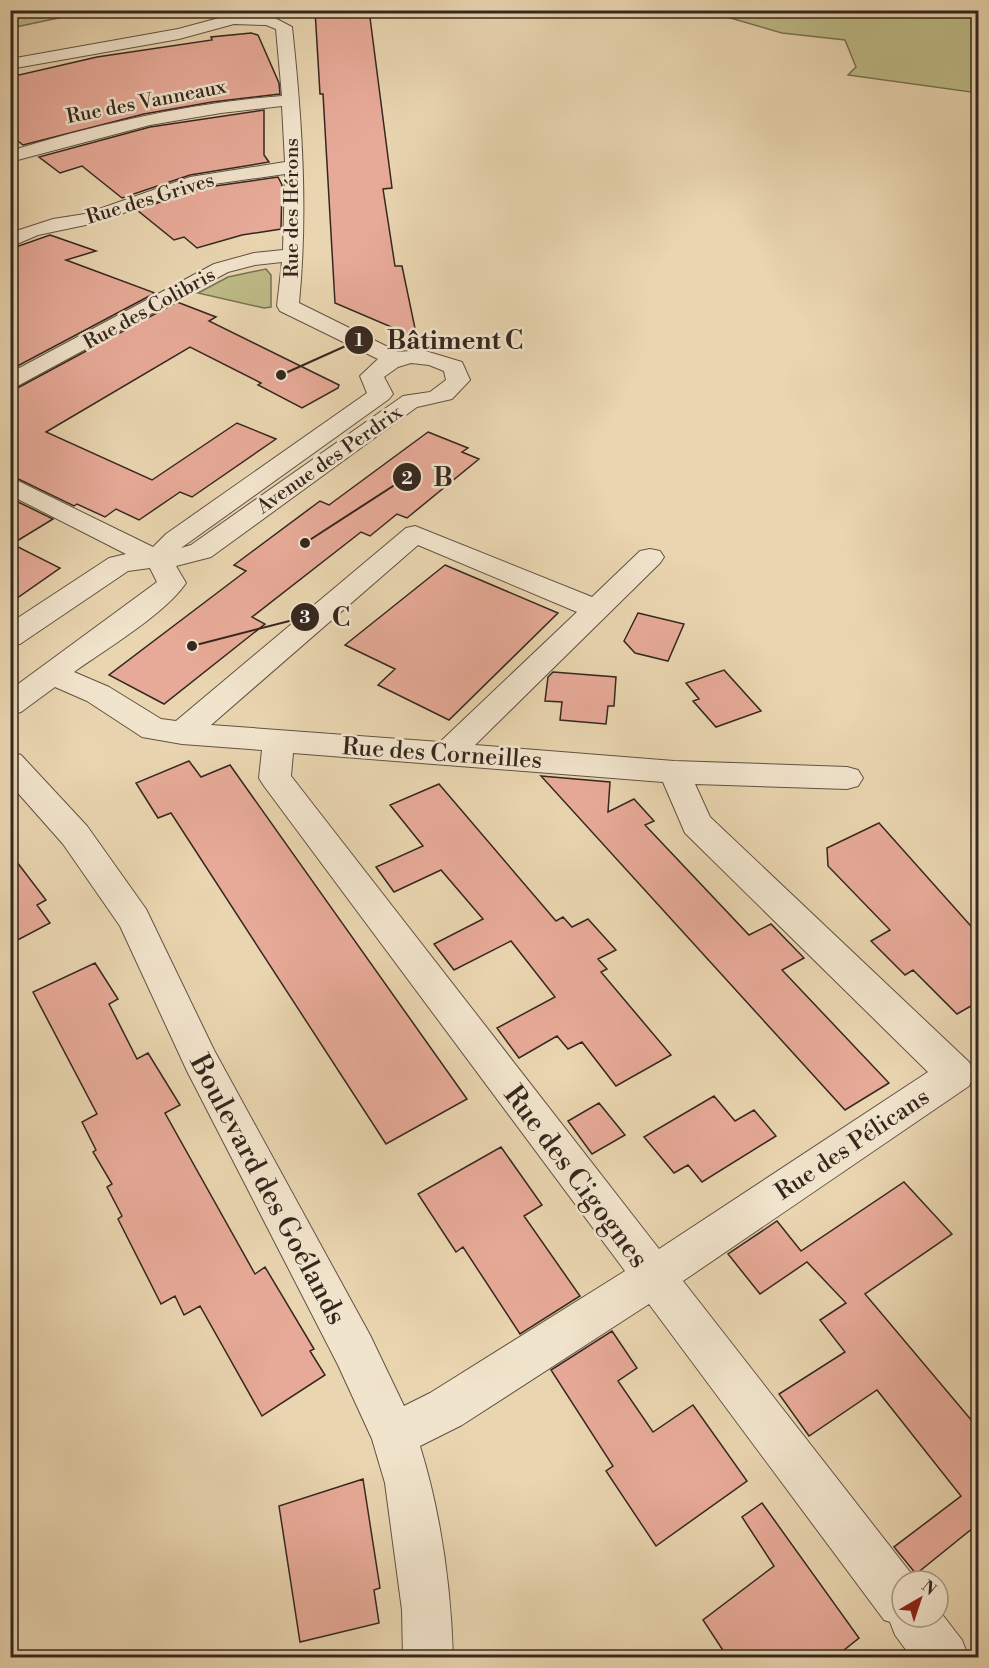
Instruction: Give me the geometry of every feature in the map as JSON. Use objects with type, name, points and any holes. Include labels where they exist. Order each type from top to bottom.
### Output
[{"type":"street","points":[[10,64],[179,34],[234,19],[273,17]]},
{"type":"street","name":"Rue des Hérons","points":[[273,17],[292,100],[294,255],[288,306],[395,359]]},
{"type":"street","name":"Rue des Vanneaux","points":[[10,157],[63,140],[166,117],[292,100]]},
{"type":"street","name":"Rue des Grives","points":[[10,241],[31,231],[88,219],[197,181],[292,167]]},
{"type":"street","name":"Rue des Colibris","points":[[10,383],[221,268],[254,260],[294,255]]},
{"type":"street","name":"Avenue des Perdrix","points":[[10,637],[119,564],[136,560],[160,561],[185,558],[201,550],[411,401],[439,397],[449,393],[459,380],[454,367],[431,357],[395,359],[379,367],[372,376],[374,386],[381,394],[175,540],[165,548],[160,561]]},
{"type":"street","points":[[10,485],[160,561],[172,583],[10,705]]},
{"type":"street","points":[[182,733],[415,534],[595,609]]},
{"type":"street","points":[[448,753],[650,557]]},
{"type":"street","name":"Rue des Corneilles","points":[[51,674],[98,694],[153,729],[182,733],[674,772],[847,778]]},
{"type":"street","name":"Rue des Cigognes","points":[[278,741],[275,778],[890,1586]]},
{"type":"street","name":"Boulevard des Goélands","points":[[10,763],[75,836],[134,920],[200,1060],[354,1350],[394,1435],[408,1483],[428,1610],[428,1658]]},
{"type":"street","name":"Rue des Pélicans","points":[[394,1435],[446,1409],[653,1277],[956,1074],[697,824],[674,772]]},
{"type":"street","points":[[922,1629],[944,1658]]},
{"type":"shaded area","points":[[11,10],[92,10],[92,11],[11,28]]},
{"type":"shaded area","points":[[706,11],[978,11],[978,93],[848,75],[856,67],[845,40],[782,33]]},
{"type":"shaded area","points":[[266,269],[271,275],[271,307],[264,308],[198,293],[228,277]]},
{"type":"building","points":[[315,10],[369,10],[392,188],[383,189],[395,266],[402,266],[417,338],[335,303],[323,94],[320,94]]},
{"type":"building","points":[[251,33],[258,35],[279,83],[280,94],[212,102],[144,114],[23,145],[10,135],[10,77],[97,57],[212,40],[211,37]]},
{"type":"building","points":[[264,110],[264,155],[269,162],[190,175],[122,198],[82,166],[60,173],[39,157],[150,127]]},
{"type":"building","points":[[278,177],[282,185],[281,229],[242,235],[197,248],[184,237],[174,240],[137,210],[201,188]]},
{"type":"building","points":[[50,235],[96,251],[66,260],[155,293],[10,370],[10,249]]},
{"type":"building","points":[[177,302],[216,317],[209,321],[339,385],[338,388],[302,408],[258,385],[261,383],[190,347],[46,432],[152,480],[237,423],[276,439],[192,497],[180,492],[139,520],[116,509],[105,517],[77,504],[74,506],[10,475],[10,392]]},
{"type":"building","points":[[428,432],[468,448],[462,452],[479,459],[407,518],[397,514],[370,536],[361,532],[252,617],[265,624],[164,704],[109,675],[246,571],[234,565],[320,501],[329,505]]},
{"type":"building","points":[[10,498],[53,519],[12,544],[60,568],[10,603]]},
{"type":"building","points":[[445,565],[558,613],[449,720],[378,685],[395,669],[345,645]]},
{"type":"building","points":[[638,613],[684,624],[668,661],[635,653],[624,641]]},
{"type":"building","points":[[724,670],[761,711],[716,727],[693,701],[699,699],[686,683]]},
{"type":"building","points":[[553,672],[616,677],[614,706],[608,706],[606,724],[560,720],[562,702],[545,701],[548,677]]},
{"type":"building","points":[[189,761],[201,777],[230,765],[467,1099],[386,1144],[171,813],[158,818],[136,783]]},
{"type":"building","points":[[541,776],[610,782],[608,812],[634,799],[654,821],[645,825],[749,935],[771,924],[804,958],[782,970],[889,1083],[845,1110]]},
{"type":"building","points":[[439,784],[556,921],[563,917],[572,927],[588,919],[616,950],[598,959],[607,969],[601,972],[671,1055],[616,1086],[582,1042],[568,1049],[557,1036],[519,1058],[497,1028],[555,997],[511,941],[454,970],[434,944],[483,919],[441,870],[394,892],[376,867],[423,846],[390,805]]},
{"type":"building","points":[[879,823],[978,934],[978,1002],[957,1014],[913,970],[905,975],[871,941],[890,930],[828,866],[827,848]]},
{"type":"building","points":[[10,853],[46,900],[37,905],[50,923],[10,944]]},
{"type":"building","points":[[95,963],[118,999],[109,1004],[137,1059],[148,1053],[180,1105],[165,1113],[255,1274],[265,1267],[314,1349],[310,1351],[325,1375],[262,1416],[200,1306],[184,1315],[175,1296],[161,1304],[118,1219],[122,1216],[107,1187],[112,1184],[93,1152],[96,1150],[82,1122],[97,1114],[33,992]]},
{"type":"building","points":[[714,1096],[735,1121],[754,1110],[776,1136],[702,1182],[688,1165],[674,1173],[644,1137]]},
{"type":"building","points":[[599,1103],[625,1135],[592,1154],[568,1121]]},
{"type":"building","points":[[501,1147],[542,1205],[524,1216],[580,1296],[520,1334],[463,1247],[456,1252],[418,1194]]},
{"type":"building","points":[[904,1182],[952,1234],[865,1294],[978,1428],[978,1524],[922,1569],[912,1569],[894,1547],[961,1496],[877,1390],[809,1436],[779,1394],[845,1352],[820,1320],[846,1303],[807,1262],[760,1294],[728,1254],[777,1221],[801,1251]]},
{"type":"building","points":[[612,1331],[637,1368],[618,1381],[653,1432],[693,1405],[747,1481],[656,1546],[606,1471],[613,1466],[551,1370]]},
{"type":"building","points":[[363,1479],[380,1588],[374,1590],[379,1623],[300,1642],[279,1506]]},
{"type":"building","points":[[762,1503],[859,1638],[834,1658],[728,1658],[703,1620],[774,1566],[742,1517]]},
{"type":"place","name":"Bâtiment C","points":[[281,375]]},
{"type":"place","name":"B","points":[[305,543]]},
{"type":"place","name":"C","points":[[192,646]]}]
